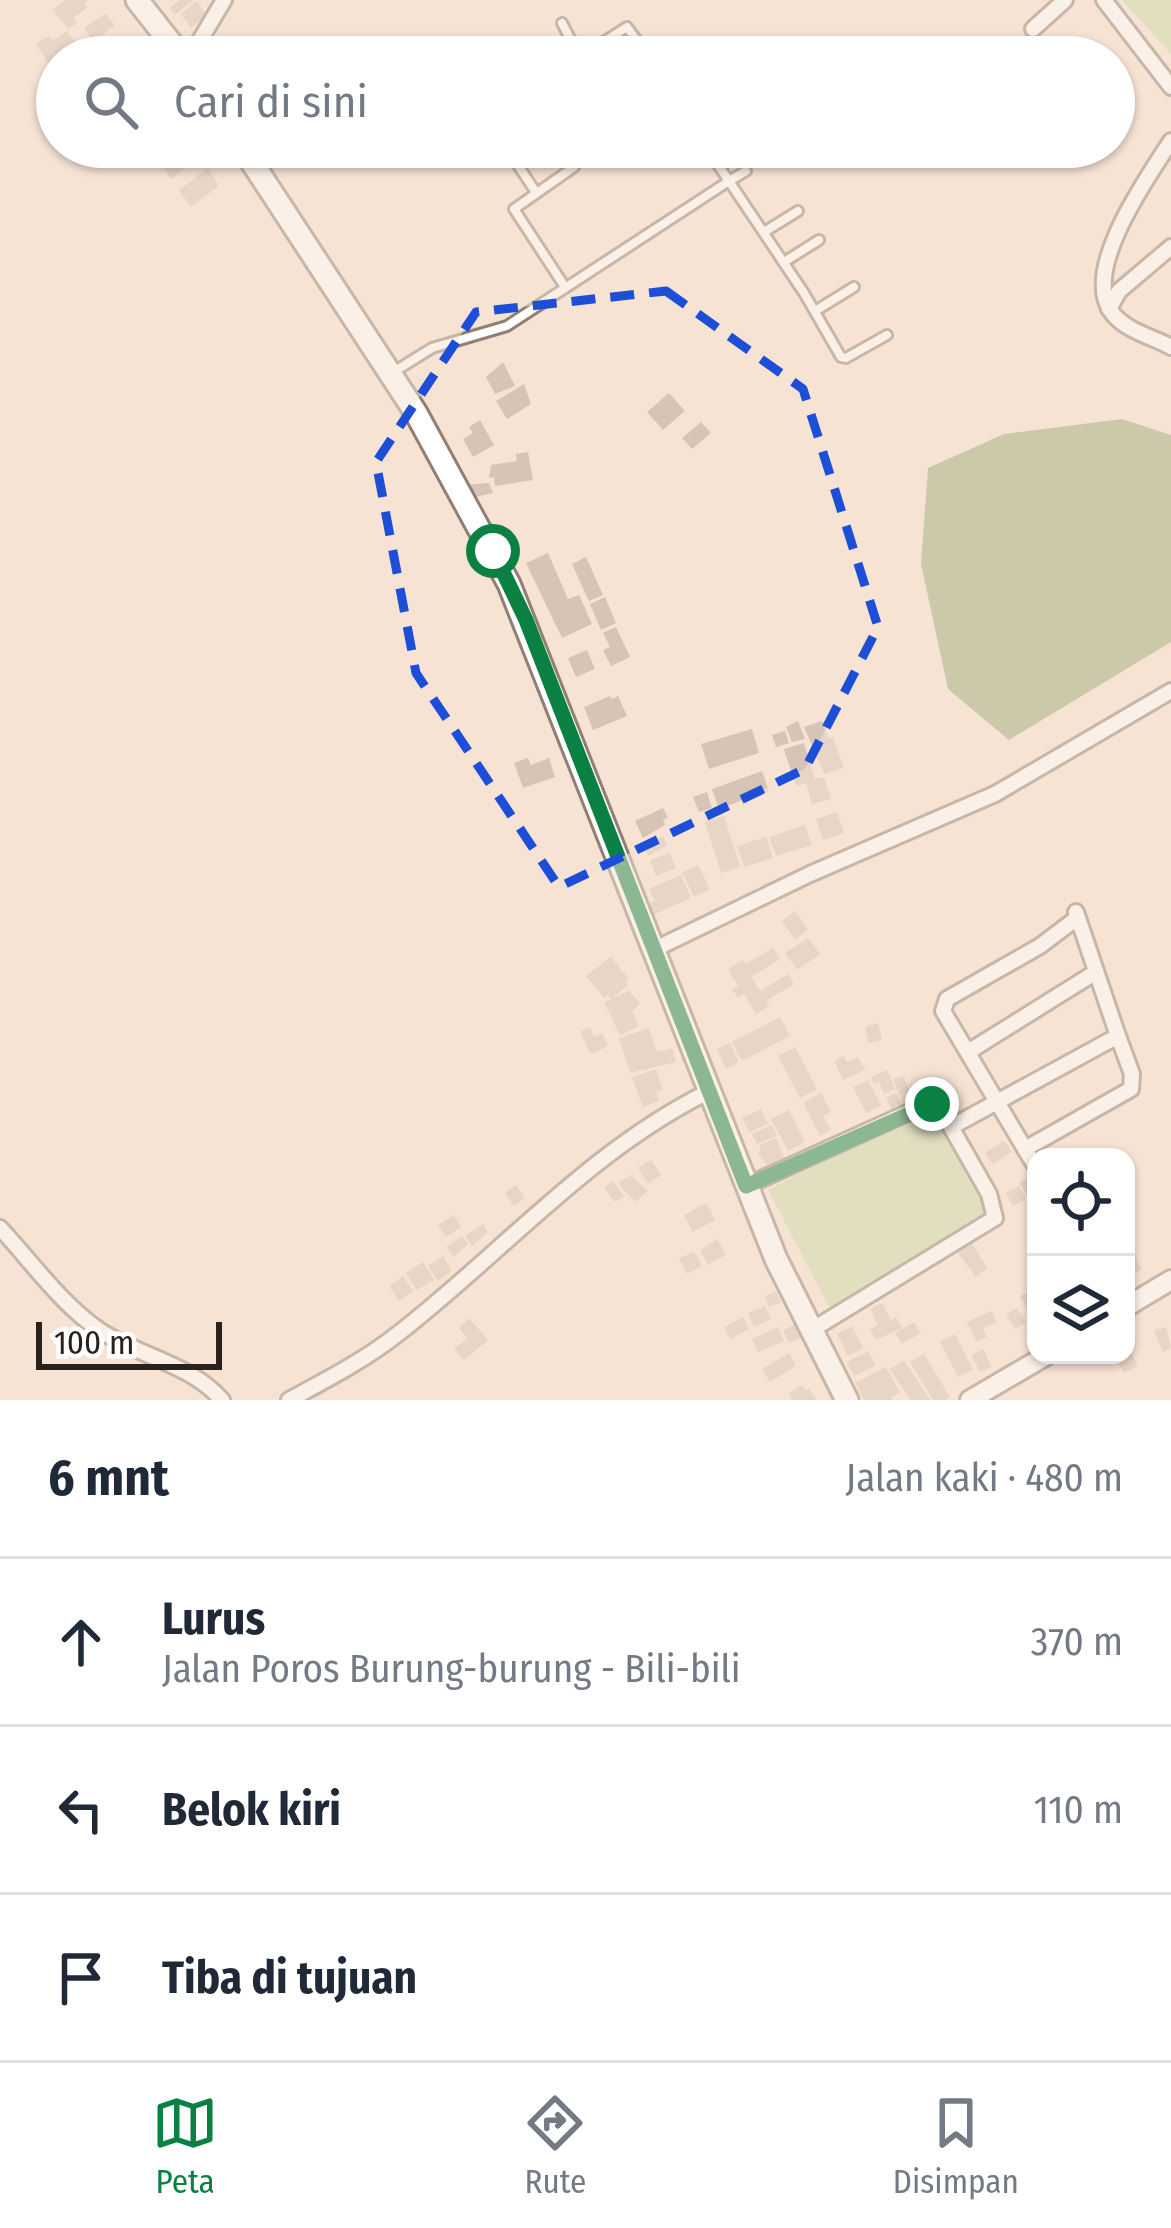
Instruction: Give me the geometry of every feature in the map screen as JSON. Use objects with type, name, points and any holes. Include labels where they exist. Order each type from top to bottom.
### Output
[{"type":"main road","points":[[136,0],[168,36]]},
{"type":"main road","points":[[256,168],[391,374],[475,515],[509,584],[746,1186],[810,1331],[847,1400]]},
{"type":"main road","points":[[1135,1302],[1171,1280]]},
{"type":"main road","points":[[970,1400],[1032,1364]]},
{"type":"street","points":[[200,36],[224,0]]},
{"type":"street","points":[[1033,29],[1065,0]]},
{"type":"street","points":[[1104,0],[1132,36]]},
{"type":"street","points":[[1135,40],[1171,87]]},
{"type":"street","points":[[1171,141],[1131,206],[1103,268],[1109,309],[1136,332],[1171,347]]},
{"type":"street","points":[[1109,309],[1123,287],[1171,248]]},
{"type":"street","points":[[655,949],[810,874],[995,794],[1171,692]]},
{"type":"street","points":[[1025,1149],[1131,1089],[1132,1073],[1076,915],[1040,946],[947,999],[943,1011],[998,1101],[1025,1149],[1027,1152]]},
{"type":"street","points":[[968,1052],[1096,972]]},
{"type":"street","points":[[951,1127],[1118,1036]]},
{"type":"street","points":[[289,1400],[399,1333],[581,1176],[710,1091]]},
{"type":"street","points":[[746,1186],[927,1104],[939,1107],[988,1194],[995,1218],[810,1331]]},
{"type":"street","points":[[0,1228],[77,1313],[98,1329],[206,1384],[222,1400]]},
{"type":"lane","points":[[562,23],[568,36]]},
{"type":"lane","points":[[520,168],[535,191]]},
{"type":"lane","points":[[565,287],[514,212],[516,205],[572,168]]},
{"type":"lane","points":[[720,168],[842,358],[887,334]]},
{"type":"lane","points":[[391,374],[432,348],[507,326],[746,171]]},
{"type":"lane","points":[[764,232],[798,211]]},
{"type":"lane","points":[[784,262],[819,240]]},
{"type":"lane","points":[[815,311],[854,286]]},
{"type":"highlighted area","points":[[666,291],[803,389],[878,627],[805,769],[559,887],[416,673],[376,462],[476,312]]},
{"type":"green space","points":[[1122,0],[1171,0],[1171,54]]},
{"type":"green space","points":[[1122,419],[1171,435],[1171,642],[1009,740],[948,689],[921,564],[928,468],[1004,434]]},
{"type":"green space","points":[[930,1106],[988,1213],[831,1311],[768,1190]]},
{"type":"building","points":[[65,0],[88,0],[84,3],[88,7],[73,18],[77,23],[68,29],[53,10]]},
{"type":"building","points":[[180,0],[193,0],[175,15],[169,8]]},
{"type":"building","points":[[197,1],[207,15],[191,28],[181,14]]},
{"type":"building","points":[[106,13],[115,26],[100,36],[90,36],[84,28]]},
{"type":"building","points":[[163,168],[186,168],[171,179]]},
{"type":"building","points":[[208,168],[219,186],[191,207],[179,190]]},
{"type":"building","points":[[503,362],[515,386],[495,394],[486,377]]},
{"type":"building","points":[[524,384],[531,404],[507,419],[496,401]]},
{"type":"building","points":[[669,393],[685,411],[663,430],[647,412]]},
{"type":"building","points":[[480,420],[494,445],[473,457],[463,439]]},
{"type":"building","points":[[701,422],[711,433],[692,449],[682,438]]},
{"type":"building","points":[[528,452],[533,480],[495,486],[494,477],[489,478],[491,465],[517,461],[516,454]]},
{"type":"building","points":[[489,483],[493,493],[471,498],[464,485]]},
{"type":"building","points":[[548,553],[568,599],[579,595],[592,624],[562,638],[526,563]]},
{"type":"building","points":[[586,557],[603,595],[589,601],[572,564]]},
{"type":"building","points":[[605,597],[616,623],[601,630],[590,604]]},
{"type":"building","points":[[616,627],[630,657],[611,666],[603,650],[610,647],[603,633]]},
{"type":"building","points":[[587,650],[595,669],[576,677],[568,658]]},
{"type":"building","points":[[618,696],[627,716],[593,730],[584,707]]},
{"type":"building","points":[[798,721],[805,739],[792,742],[786,727]]},
{"type":"building","points":[[822,721],[844,768],[824,774],[804,727]]},
{"type":"building","points":[[752,729],[759,753],[709,769],[701,744]]},
{"type":"building","points":[[785,731],[789,743],[776,747],[772,735]]},
{"type":"building","points":[[804,743],[815,779],[824,777],[831,799],[812,804],[806,783],[796,786],[784,749]]},
{"type":"building","points":[[528,758],[531,765],[549,758],[555,777],[523,788],[514,763]]},
{"type":"building","points":[[762,771],[769,791],[719,809],[712,789]]},
{"type":"building","points":[[707,792],[712,808],[699,812],[693,797]]},
{"type":"building","points":[[663,808],[668,818],[663,820],[665,825],[643,838],[635,821]]},
{"type":"building","points":[[837,812],[844,833],[823,840],[816,819]]},
{"type":"building","points":[[724,816],[740,867],[721,873],[705,822]]},
{"type":"building","points":[[805,825],[812,845],[776,856],[769,837]]},
{"type":"building","points":[[663,837],[667,846],[648,856],[644,845]]},
{"type":"building","points":[[766,837],[773,858],[744,867],[737,846]]},
{"type":"building","points":[[670,853],[676,868],[656,876],[650,860]]},
{"type":"building","points":[[698,865],[710,889],[694,897],[682,872]]},
{"type":"building","points":[[681,875],[691,898],[651,916],[646,905],[655,901],[649,889]]},
{"type":"building","points":[[795,911],[808,930],[795,940],[782,921]]},
{"type":"building","points":[[808,938],[820,954],[797,970],[785,953]]},
{"type":"building","points":[[773,948],[780,959],[751,977],[760,991],[788,974],[794,984],[766,1001],[769,1006],[756,1014],[744,994],[738,998],[732,989],[738,986],[728,969]]},
{"type":"building","points":[[611,957],[629,979],[611,999],[604,998],[586,976]]},
{"type":"building","points":[[629,991],[640,1003],[632,1012],[639,1026],[620,1035],[604,1002]]},
{"type":"building","points":[[780,1017],[790,1036],[742,1061],[732,1042]]},
{"type":"building","points":[[878,1023],[882,1040],[869,1043],[865,1027]]},
{"type":"building","points":[[590,1027],[594,1037],[602,1033],[608,1046],[591,1054],[580,1032]]},
{"type":"building","points":[[649,1028],[657,1052],[672,1048],[676,1062],[630,1073],[619,1038]]},
{"type":"building","points":[[730,1043],[739,1062],[726,1069],[717,1049]]},
{"type":"building","points":[[795,1047],[817,1089],[800,1098],[778,1056]]},
{"type":"building","points":[[844,1056],[847,1062],[858,1057],[865,1070],[843,1080],[834,1061]]},
{"type":"building","points":[[656,1069],[663,1090],[656,1092],[659,1101],[643,1107],[632,1077]]},
{"type":"building","points":[[887,1070],[895,1089],[884,1094],[871,1077]]},
{"type":"building","points":[[904,1076],[909,1091],[899,1095],[893,1079]]},
{"type":"building","points":[[868,1080],[881,1105],[866,1113],[853,1087]]},
{"type":"building","points":[[821,1093],[831,1112],[823,1116],[831,1130],[820,1136],[803,1103]]},
{"type":"building","points":[[896,1093],[901,1104],[891,1109],[886,1097]]},
{"type":"building","points":[[761,1109],[768,1124],[749,1132],[742,1118]]},
{"type":"building","points":[[789,1110],[805,1142],[788,1151],[771,1119]]},
{"type":"building","points":[[772,1125],[777,1136],[757,1144],[752,1134]]},
{"type":"building","points":[[776,1138],[784,1158],[767,1165],[757,1153],[759,1145]]},
{"type":"building","points":[[1004,1141],[1012,1152],[993,1164],[985,1153]]},
{"type":"building","points":[[651,1160],[661,1175],[648,1184],[638,1168]]},
{"type":"building","points":[[631,1175],[648,1191],[635,1202],[618,1183]]},
{"type":"building","points":[[613,1181],[624,1196],[615,1202],[604,1188]]},
{"type":"building","points":[[516,1185],[525,1198],[514,1206],[505,1193]]},
{"type":"building","points":[[1019,1186],[1026,1199],[1013,1206],[1006,1193]]},
{"type":"building","points":[[706,1203],[715,1220],[693,1232],[684,1215]]},
{"type":"building","points":[[454,1215],[461,1227],[446,1237],[438,1225]]},
{"type":"building","points":[[483,1224],[488,1232],[472,1246],[465,1236]]},
{"type":"building","points":[[462,1236],[468,1244],[454,1257],[446,1247]]},
{"type":"building","points":[[717,1239],[726,1255],[708,1265],[700,1250]]},
{"type":"building","points":[[972,1243],[987,1268],[976,1277],[958,1253]]},
{"type":"building","points":[[694,1251],[702,1266],[687,1274],[679,1259]]},
{"type":"building","points":[[443,1256],[452,1271],[438,1281],[428,1266]]},
{"type":"building","points":[[423,1262],[434,1280],[417,1290],[406,1273]]},
{"type":"building","points":[[403,1276],[413,1291],[399,1301],[389,1286]]},
{"type":"building","points":[[776,1291],[781,1302],[769,1307],[765,1296]]},
{"type":"building","points":[[882,1303],[902,1328],[876,1340],[870,1329],[878,1325],[870,1309]]},
{"type":"building","points":[[765,1306],[771,1319],[754,1327],[748,1313]]},
{"type":"building","points":[[1017,1308],[1026,1323],[1015,1329],[1006,1314]]},
{"type":"building","points":[[991,1311],[997,1322],[983,1328],[987,1337],[977,1342],[967,1322]]},
{"type":"building","points":[[743,1317],[749,1329],[730,1339],[724,1327]]},
{"type":"building","points":[[469,1318],[488,1340],[464,1360],[454,1349],[467,1338],[459,1328]]},
{"type":"building","points":[[914,1322],[921,1333],[902,1344],[895,1333]]},
{"type":"building","points":[[795,1325],[801,1338],[789,1343],[783,1330]]},
{"type":"building","points":[[852,1326],[863,1348],[848,1356],[837,1334]]},
{"type":"building","points":[[778,1327],[784,1341],[758,1352],[752,1339]]},
{"type":"building","points":[[1166,1327],[1171,1348],[1163,1352],[1154,1331]]},
{"type":"building","points":[[955,1334],[973,1369],[958,1377],[940,1342]]},
{"type":"building","points":[[983,1349],[992,1367],[980,1372],[971,1355]]},
{"type":"building","points":[[868,1351],[876,1365],[854,1376],[847,1362]]},
{"type":"building","points":[[789,1353],[796,1366],[770,1382],[762,1369]]},
{"type":"building","points":[[924,1354],[950,1397],[945,1400],[933,1400],[910,1362]]},
{"type":"building","points":[[904,1360],[930,1400],[910,1400],[890,1369]]},
{"type":"building","points":[[1135,1360],[1138,1366],[1124,1373],[1119,1364],[1135,1364]]},
{"type":"building","points":[[886,1367],[900,1393],[893,1400],[864,1400],[855,1383]]},
{"type":"building","points":[[802,1385],[816,1400],[793,1400],[789,1393]]},
{"type":"route","points":[[493,551],[526,620],[746,1186],[932,1104]]}]
